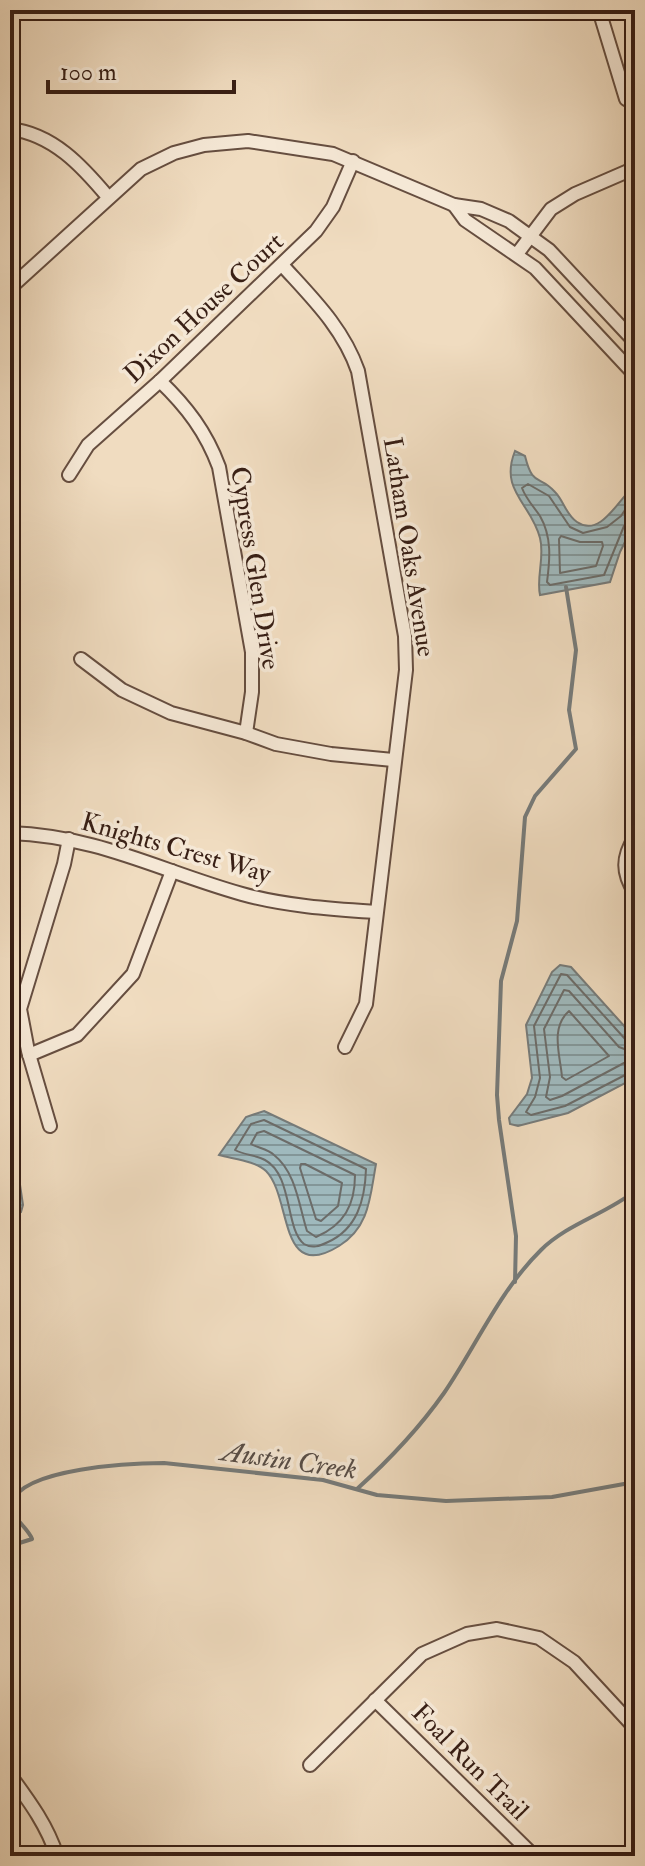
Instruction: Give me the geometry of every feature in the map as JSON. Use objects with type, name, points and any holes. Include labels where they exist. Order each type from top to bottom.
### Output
[{"type":"street","points":[[599,10],[626,99],[635,104]]},
{"type":"street","points":[[10,129],[41,138],[61,149],[108,197]]},
{"type":"street","points":[[10,288],[141,169],[174,153],[204,145],[248,141],[333,154],[454,205],[481,209],[509,221],[549,250],[635,342]]},
{"type":"street","name":"Dixon House Court","points":[[69,475],[88,445],[283,266],[316,231],[333,207],[353,161]]},
{"type":"street","points":[[517,254],[551,209],[575,194],[635,168]]},
{"type":"street","points":[[454,205],[465,220],[535,268],[635,375]]},
{"type":"street","name":"Latham Oaks Avenue","points":[[283,266],[335,324],[349,345],[358,371],[405,636],[406,670],[366,1004],[345,1047]]},
{"type":"street","name":"Cypress Glen Drive","points":[[160,381],[195,418],[208,439],[219,467],[252,652],[252,692],[246,733]]},
{"type":"street","points":[[81,659],[122,690],[171,713],[276,744],[331,754],[393,760]]},
{"type":"street","name":"Knights Crest Way","points":[[10,833],[49,834],[113,849],[245,895],[318,907],[376,912]]},
{"type":"street","points":[[635,837],[624,859],[627,881],[635,893]]},
{"type":"street","points":[[50,1126],[29,1055],[20,1009],[69,839]]},
{"type":"street","points":[[29,1055],[77,1035],[133,974],[172,871]]},
{"type":"street","points":[[310,1765],[422,1654],[467,1634],[497,1629],[539,1638],[574,1662],[635,1728]]},
{"type":"street","name":"Foal Run Trail","points":[[375,1700],[534,1856]]},
{"type":"street","points":[[10,1775],[27,1796],[57,1856]]},
{"type":"water","points":[[515,451],[525,456],[534,477],[555,492],[573,519],[586,526],[594,525],[610,514],[635,486],[635,522],[610,582],[540,595],[540,538],[511,477]]},
{"type":"water","points":[[560,965],[571,967],[635,1038],[635,1078],[568,1113],[518,1126],[510,1124],[509,1118],[527,1094],[532,1078],[526,1025],[552,972]]},
{"type":"water","points":[[264,1111],[376,1164],[363,1220],[339,1246],[319,1255],[306,1254],[296,1246],[289,1232],[274,1183],[266,1171],[250,1163],[219,1155],[246,1117]]},
{"type":"water","points":[[16,1158],[23,1205],[21,1212],[10,1218],[10,1159]]},
{"type":"waterway","points":[[515,1282],[516,1236],[497,1095],[501,981],[517,921],[525,817],[535,796],[576,749],[569,710],[576,650],[566,587]]},
{"type":"waterway","points":[[357,1489],[435,1406],[501,1300],[526,1266],[551,1241],[635,1191]]},
{"type":"waterway","name":"Austin Creek","points":[[10,1546],[32,1539],[12,1512],[12,1502],[21,1491],[57,1475],[105,1466],[164,1463],[323,1480],[377,1495],[446,1501],[552,1497],[635,1482]]}]
